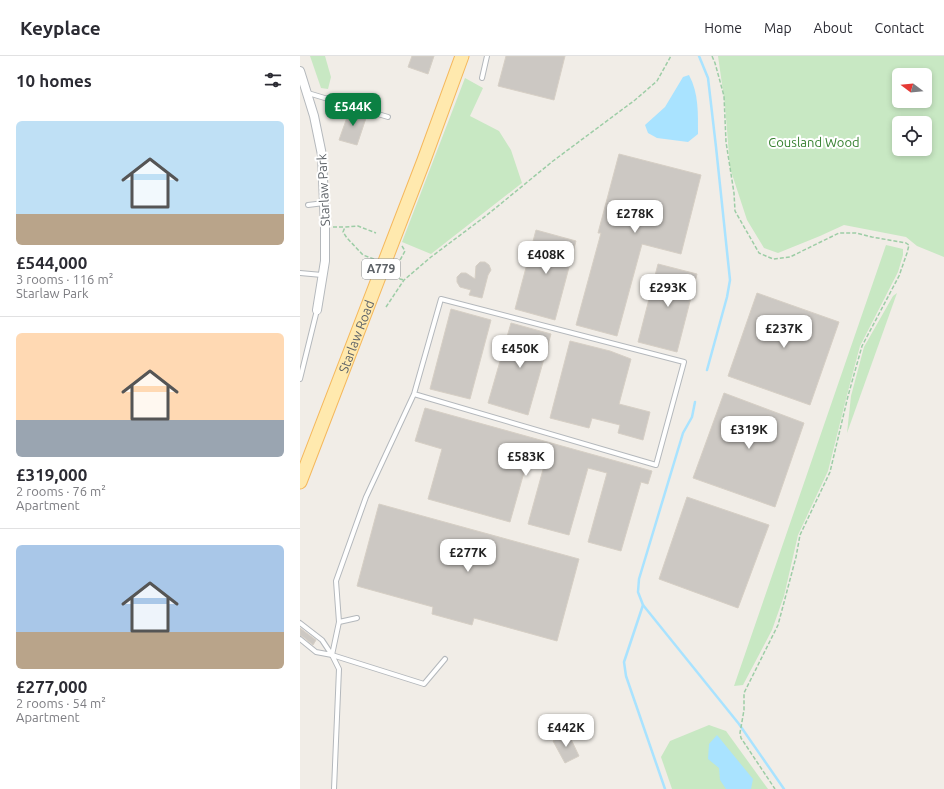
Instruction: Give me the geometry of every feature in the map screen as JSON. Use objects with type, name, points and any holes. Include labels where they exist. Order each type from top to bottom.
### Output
[{"type":"main road","name":"Starlaw Road","points":[[300,482],[424,160],[462,56]]},
{"type":"street","name":"Starlaw Park","points":[[300,71],[314,116],[322,155],[325,202],[325,260],[317,310]]},
{"type":"lane","points":[[482,78],[488,56]]},
{"type":"lane","points":[[307,93],[388,117]]},
{"type":"lane","points":[[308,205],[325,202]]},
{"type":"lane","points":[[300,273],[323,275]]},
{"type":"lane","points":[[332,655],[340,622],[336,581],[366,498],[414,394],[441,298],[684,362],[656,465],[414,394]]},
{"type":"lane","points":[[300,380],[317,310]]},
{"type":"lane","points":[[340,622],[357,618]]},
{"type":"lane","points":[[300,623],[322,640],[339,669],[334,789]]},
{"type":"lane","points":[[300,639],[316,652],[332,655],[424,684],[445,659]]},
{"type":"path","points":[[386,307],[404,280],[431,257],[487,215],[553,161],[635,100],[657,81],[670,56]]},
{"type":"path","points":[[712,56],[724,96],[726,142],[734,193],[735,211],[759,253],[773,259],[790,257],[840,233],[856,233],[906,243],[908,245],[907,253],[899,276],[862,346],[830,472],[800,535],[796,557],[778,625],[744,693],[744,710],[740,733],[741,738],[775,789]]},
{"type":"path","points":[[325,227],[345,228],[358,226],[376,233]]},
{"type":"path","points":[[345,228],[343,232],[347,238],[363,255],[375,260]]},
{"type":"path","points":[[398,243],[404,248],[405,251],[398,264],[397,276],[404,280]]},
{"type":"green space","points":[[310,56],[325,56],[331,77],[328,89],[321,88]]},
{"type":"green space","name":"Cousland Wood","points":[[718,56],[944,56],[944,257],[917,246],[906,237],[844,225],[778,253],[764,248],[747,220],[730,168],[725,105]]},
{"type":"green space","points":[[465,78],[483,88],[470,116],[499,131],[511,150],[522,183],[431,254],[402,242]]},
{"type":"green space","points":[[886,245],[903,249],[903,255],[898,272],[860,346],[828,471],[798,535],[784,596],[772,630],[743,685],[734,686]]},
{"type":"green space","points":[[897,293],[847,433],[851,396],[864,347],[893,296]]},
{"type":"green space","points":[[709,725],[726,731],[768,789],[672,789],[661,757],[670,741]]},
{"type":"water","points":[[689,75],[695,89],[698,112],[698,134],[688,142],[657,138],[648,133],[645,125],[665,107],[683,77]]},
{"type":"water","points":[[717,735],[753,779],[751,789],[726,789],[720,780],[719,768],[708,759],[709,744]]},
{"type":"building","points":[[412,56],[434,56],[428,74],[408,67]]},
{"type":"building","points":[[506,56],[565,56],[554,100],[498,86]]},
{"type":"building","points":[[350,109],[367,115],[357,145],[339,140]]},
{"type":"building","points":[[619,154],[701,175],[681,254],[642,244],[617,336],[576,325],[601,233],[598,233]]},
{"type":"building","points":[[536,230],[576,241],[555,320],[515,309]]},
{"type":"building","points":[[480,262],[485,262],[489,265],[491,270],[488,275],[482,298],[469,295],[471,290],[460,287],[457,282],[457,277],[461,273],[466,273],[475,279],[476,266]]},
{"type":"building","points":[[658,264],[697,274],[677,352],[638,342]]},
{"type":"building","points":[[757,293],[839,322],[810,405],[728,376]]},
{"type":"building","points":[[451,309],[491,320],[470,399],[430,389]]},
{"type":"building","points":[[511,323],[551,334],[528,415],[488,403]]},
{"type":"building","points":[[570,341],[610,351],[631,359],[619,404],[650,412],[643,440],[618,433],[620,425],[592,418],[589,428],[550,418]]},
{"type":"building","points":[[724,393],[804,423],[775,507],[693,478]]},
{"type":"building","points":[[425,408],[652,471],[648,484],[641,482],[621,551],[588,542],[607,473],[588,468],[569,535],[528,524],[547,455],[530,451],[510,522],[428,499],[442,449],[415,441]]},
{"type":"building","points":[[687,497],[769,525],[738,608],[659,579]]},
{"type":"building","points":[[379,504],[579,559],[557,641],[474,618],[472,625],[432,614],[433,607],[357,586]]},
{"type":"building","points":[[300,628],[316,640],[313,645],[300,636]]},
{"type":"building","points":[[568,733],[579,756],[565,763],[553,741]]},
{"type":"waterway","points":[[699,56],[708,78],[730,280],[727,297],[707,370]]},
{"type":"waterway","points":[[665,789],[626,676],[624,662],[643,605],[638,592],[639,579],[683,433],[692,417],[695,402]]},
{"type":"waterway","points":[[643,605],[739,724],[784,789]]}]
